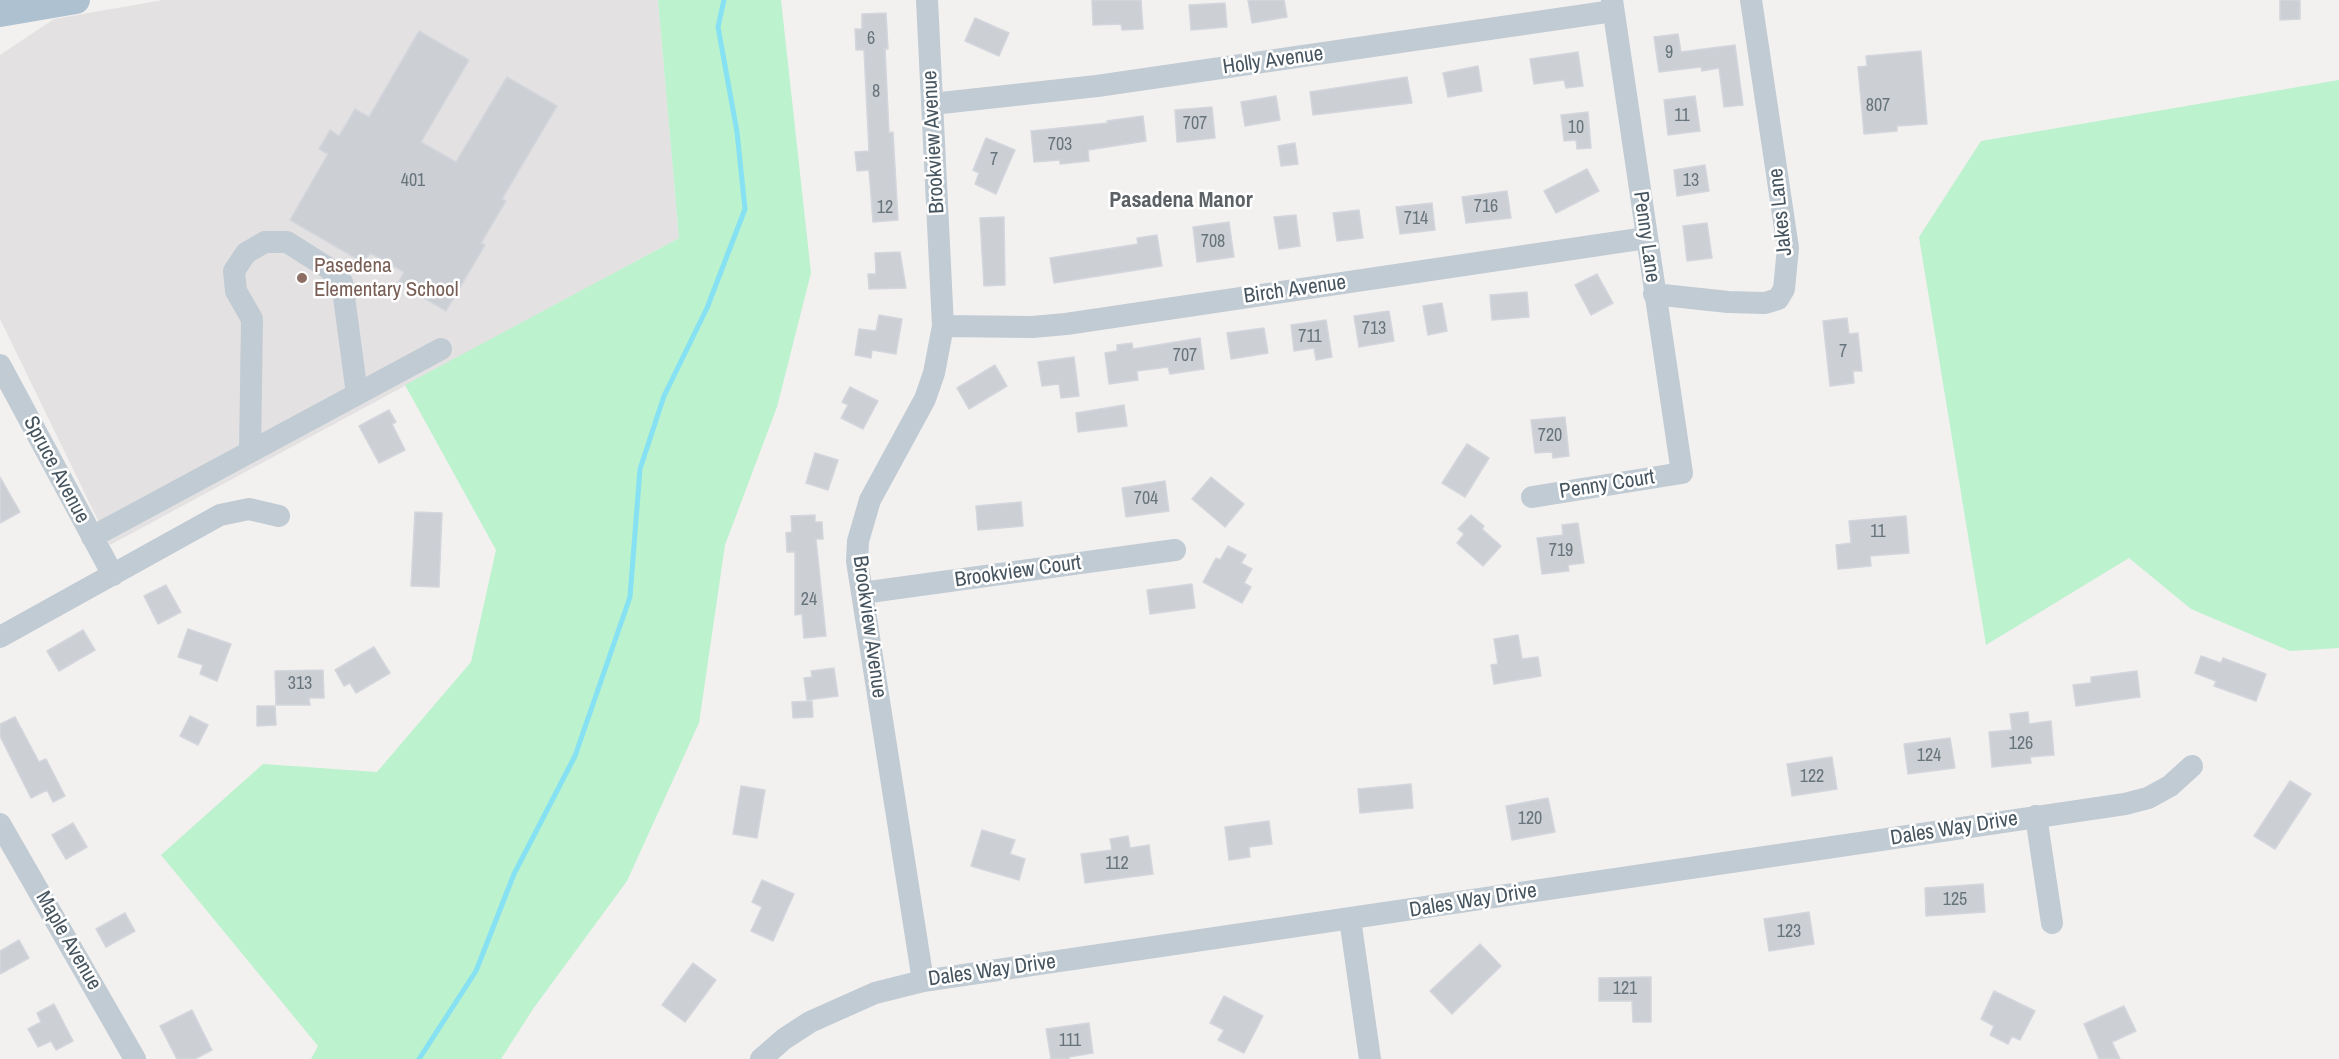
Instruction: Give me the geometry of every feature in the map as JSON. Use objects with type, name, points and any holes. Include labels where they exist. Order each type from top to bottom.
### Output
[{"type":"main road","points":[[0,13],[76,0]]},
{"type":"street","name":"Brookview Avenue","points":[[922,981],[857,561],[862,523],[870,500],[925,399],[934,373],[943,326],[927,0]]},
{"type":"street","name":"Jakes Lane","points":[[1654,294],[1728,302],[1765,303],[1778,299],[1784,289],[1788,248],[1751,0]]},
{"type":"street","name":"Holly Avenue","points":[[932,104],[1097,86],[1612,5]]},
{"type":"street","name":"Penny Lane","points":[[1612,5],[1682,474]]},
{"type":"street","name":"Birch Avenue","points":[[943,326],[1032,327],[1066,324],[1646,238]]},
{"type":"street","points":[[250,452],[252,319],[236,291],[234,271],[246,253],[265,242],[287,242],[328,268],[342,282],[357,394]]},
{"type":"street","points":[[92,537],[441,349]]},
{"type":"street","name":"Spruce Avenue","points":[[0,365],[113,574]]},
{"type":"street","name":"Penny Court","points":[[1532,497],[1682,474]]},
{"type":"street","points":[[0,637],[220,515],[249,509],[279,516]]},
{"type":"street","name":"Brookview Court","points":[[862,593],[1175,550]]},
{"type":"street","name":"Dales Way Drive","points":[[761,1059],[810,1022],[875,993],[922,981],[2125,804],[2148,798],[2170,786],[2192,766]]},
{"type":"street","points":[[2036,816],[2052,923]]},
{"type":"street","name":"Maple Avenue","points":[[0,824],[135,1059]]},
{"type":"street","points":[[1350,919],[1370,1059]]},
{"type":"shaded area","name":"Pasedena Elementary School","points":[[163,0],[658,0],[679,238],[110,545],[0,319],[0,55],[54,19]]},
{"type":"green space","points":[[658,0],[781,0],[811,273],[777,407],[725,545],[699,723],[627,881],[533,1009],[501,1059],[311,1059],[318,1046],[161,855],[263,764],[377,772],[471,662],[496,550],[405,385],[679,238]]},
{"type":"green space","points":[[2339,80],[2339,648],[2290,651],[2191,609],[2129,558],[1986,645],[1919,237],[1981,141]]},
{"type":"building","points":[[1092,0],[1141,0],[1143,29],[1122,30],[1121,24],[1093,25]]},
{"type":"building","points":[[1248,0],[1284,0],[1287,17],[1252,23]]},
{"type":"building","points":[[2280,0],[2300,0],[2300,19],[2280,20]]},
{"type":"building","points":[[1225,3],[1227,27],[1191,30],[1189,5]]},
{"type":"building","points":[[886,13],[888,49],[885,49],[889,133],[893,132],[898,220],[873,222],[869,170],[857,171],[855,152],[869,151],[864,50],[856,50],[855,29],[862,29],[862,14]]},
{"type":"building","points":[[975,18],[1009,33],[999,56],[965,41]]},
{"type":"building","points":[[419,31],[469,60],[421,142],[456,162],[507,77],[557,106],[502,199],[506,201],[481,243],[485,245],[446,311],[398,283],[404,272],[370,253],[364,263],[290,220],[328,154],[319,149],[330,130],[339,136],[355,109],[369,117]]},
{"type":"building","points":[[1678,34],[1681,52],[1735,45],[1743,105],[1724,107],[1719,68],[1702,71],[1701,67],[1659,72],[1654,37]]},
{"type":"building","points":[[1921,51],[1927,124],[1897,126],[1897,131],[1864,134],[1858,67],[1867,66],[1866,56]]},
{"type":"building","points":[[1578,52],[1583,86],[1566,88],[1564,80],[1534,84],[1530,59]]},
{"type":"building","points":[[1478,66],[1482,91],[1448,97],[1443,73]]},
{"type":"building","points":[[1407,77],[1412,103],[1313,115],[1310,92]]},
{"type":"building","points":[[1276,96],[1280,120],[1245,126],[1241,102]]},
{"type":"building","points":[[1695,96],[1700,131],[1668,135],[1664,100]]},
{"type":"building","points":[[1212,107],[1215,138],[1177,142],[1175,110]]},
{"type":"building","points":[[1588,112],[1591,148],[1577,149],[1576,140],[1564,141],[1561,115]]},
{"type":"building","points":[[1143,116],[1146,141],[1088,150],[1089,161],[1060,164],[1060,160],[1034,162],[1031,131],[1108,123],[1107,121]]},
{"type":"building","points":[[986,138],[1015,150],[996,194],[975,184],[979,173],[973,170]]},
{"type":"building","points":[[1295,143],[1298,164],[1281,166],[1278,146]]},
{"type":"building","points":[[1705,165],[1709,191],[1677,196],[1674,170]]},
{"type":"building","points":[[1587,169],[1599,191],[1556,213],[1544,191]]},
{"type":"building","points":[[1507,191],[1511,218],[1466,223],[1462,197]]},
{"type":"building","points":[[1432,203],[1435,230],[1400,234],[1396,207]]},
{"type":"building","points":[[1359,210],[1363,238],[1337,241],[1333,213]]},
{"type":"building","points":[[1296,215],[1300,246],[1279,249],[1274,217]]},
{"type":"building","points":[[1004,217],[1005,285],[984,286],[980,218]]},
{"type":"building","points":[[1229,222],[1234,257],[1197,262],[1193,227]]},
{"type":"building","points":[[1707,223],[1712,258],[1687,261],[1683,226]]},
{"type":"building","points":[[1157,235],[1162,266],[1054,283],[1050,258],[1138,244],[1137,238]]},
{"type":"building","points":[[900,252],[906,288],[869,289],[868,274],[876,274],[875,253]]},
{"type":"building","points":[[1597,274],[1613,303],[1591,315],[1575,285]]},
{"type":"building","points":[[1527,292],[1529,317],[1492,320],[1490,295]]},
{"type":"building","points":[[1442,303],[1447,331],[1428,335],[1423,306]]},
{"type":"building","points":[[1389,311],[1394,341],[1359,347],[1354,316]]},
{"type":"building","points":[[879,315],[902,319],[896,354],[872,350],[871,358],[855,355],[859,329],[876,331]]},
{"type":"building","points":[[1847,318],[1849,334],[1858,333],[1862,371],[1853,371],[1854,383],[1830,386],[1823,321]]},
{"type":"building","points":[[1326,320],[1332,357],[1316,360],[1314,348],[1294,351],[1291,325]]},
{"type":"building","points":[[1264,328],[1268,353],[1231,359],[1227,333]]},
{"type":"building","points":[[1200,338],[1204,369],[1170,374],[1168,367],[1137,371],[1138,380],[1109,384],[1105,353],[1117,351],[1117,345],[1132,343],[1133,349]]},
{"type":"building","points":[[1074,357],[1079,396],[1061,398],[1059,384],[1042,386],[1038,362]]},
{"type":"building","points":[[995,365],[1007,386],[969,409],[957,388]]},
{"type":"building","points":[[850,387],[878,401],[863,429],[841,418],[848,405],[842,402]]},
{"type":"building","points":[[1124,405],[1127,426],[1078,432],[1076,413]]},
{"type":"building","points":[[389,410],[396,422],[392,424],[405,450],[379,463],[359,426]]},
{"type":"building","points":[[1565,417],[1569,456],[1553,458],[1552,452],[1535,453],[1531,420]]},
{"type":"building","points":[[1467,444],[1489,458],[1465,497],[1442,483]]},
{"type":"building","points":[[815,453],[838,460],[828,490],[806,483]]},
{"type":"building","points":[[0,477],[20,512],[0,523]]},
{"type":"building","points":[[1211,477],[1244,504],[1225,527],[1192,499]]},
{"type":"building","points":[[1165,481],[1169,511],[1126,517],[1122,488]]},
{"type":"building","points":[[1021,502],[1023,526],[978,530],[976,506]]},
{"type":"building","points":[[415,512],[442,513],[439,587],[411,586]]},
{"type":"building","points":[[815,515],[815,522],[822,522],[823,539],[816,539],[826,636],[804,638],[802,614],[795,615],[795,552],[787,552],[786,533],[792,532],[791,516]]},
{"type":"building","points":[[1471,515],[1484,526],[1482,529],[1501,546],[1483,566],[1457,543],[1464,534],[1458,529]]},
{"type":"building","points":[[1906,516],[1909,553],[1870,556],[1871,566],[1838,569],[1836,545],[1851,543],[1849,521]]},
{"type":"building","points":[[1578,523],[1584,563],[1568,565],[1569,571],[1542,574],[1537,538],[1563,535],[1562,525]]},
{"type":"building","points":[[1228,546],[1246,555],[1241,563],[1252,569],[1244,583],[1251,587],[1242,603],[1203,582],[1216,558],[1220,560]]},
{"type":"building","points":[[1192,584],[1195,608],[1150,614],[1147,590]]},
{"type":"building","points":[[166,585],[181,612],[158,624],[144,596]]},
{"type":"building","points":[[188,629],[231,644],[217,681],[200,674],[203,665],[178,657]]},
{"type":"building","points":[[83,630],[95,650],[59,671],[47,651]]},
{"type":"building","points":[[1518,635],[1522,659],[1538,657],[1541,676],[1494,684],[1491,665],[1498,664],[1494,639]]},
{"type":"building","points":[[374,647],[390,673],[356,693],[350,683],[344,686],[335,670]]},
{"type":"building","points":[[2201,656],[2221,663],[2223,658],[2266,674],[2256,701],[2214,686],[2216,681],[2195,673]]},
{"type":"building","points":[[834,668],[838,696],[807,700],[804,678],[812,677],[811,671]]},
{"type":"building","points":[[323,670],[324,698],[309,698],[310,705],[276,705],[275,671]]},
{"type":"building","points":[[2137,671],[2140,697],[2076,706],[2073,685],[2091,683],[2091,677]]},
{"type":"building","points":[[812,701],[813,717],[793,718],[792,702]]},
{"type":"building","points":[[257,706],[275,706],[276,725],[257,726]]},
{"type":"building","points":[[2028,712],[2029,724],[2051,721],[2054,755],[2030,757],[2031,763],[1992,767],[1989,732],[2012,730],[2010,714]]},
{"type":"building","points":[[190,716],[208,725],[198,745],[180,736]]},
{"type":"building","points":[[15,717],[39,762],[46,759],[65,796],[53,802],[47,790],[31,798],[0,736],[0,724]]},
{"type":"building","points":[[1950,738],[1955,768],[1908,774],[1904,744]]},
{"type":"building","points":[[1832,757],[1837,789],[1792,796],[1787,764]]},
{"type":"building","points":[[2290,781],[2311,794],[2275,849],[2254,836]]},
{"type":"building","points":[[1411,784],[1413,808],[1360,813],[1358,789]]},
{"type":"building","points":[[741,786],[765,790],[757,838],[733,834]]},
{"type":"building","points":[[1548,798],[1555,832],[1512,840],[1506,806]]},
{"type":"building","points":[[1269,821],[1272,844],[1249,847],[1250,857],[1229,860],[1225,827]]},
{"type":"building","points":[[73,823],[87,847],[66,859],[52,835]]},
{"type":"building","points":[[982,830],[1015,840],[1010,854],[1025,859],[1019,880],[971,866]]},
{"type":"building","points":[[1128,836],[1130,848],[1149,845],[1153,874],[1085,883],[1081,854],[1112,850],[1110,839]]},
{"type":"building","points":[[762,880],[794,894],[773,941],[751,931],[762,907],[752,902]]},
{"type":"building","points":[[1983,884],[1985,912],[1926,916],[1925,888]]},
{"type":"building","points":[[1809,912],[1814,944],[1769,951],[1764,919]]},
{"type":"building","points":[[125,913],[135,931],[106,947],[96,929]]},
{"type":"building","points":[[19,940],[29,958],[0,974],[0,951]]},
{"type":"building","points":[[1480,944],[1501,966],[1452,1014],[1430,991]]},
{"type":"building","points":[[693,963],[716,980],[685,1022],[662,1005]]},
{"type":"building","points":[[1651,977],[1651,1022],[1633,1022],[1632,1001],[1599,1001],[1599,978]]},
{"type":"building","points":[[1994,991],[2035,1011],[2020,1040],[2012,1036],[2008,1044],[1990,1035],[1994,1026],[1981,1019]]},
{"type":"building","points":[[1224,996],[1263,1016],[1244,1053],[1218,1040],[1224,1030],[1210,1023]]},
{"type":"building","points":[[54,1004],[73,1041],[56,1050],[51,1041],[38,1047],[28,1029],[41,1022],[37,1013]]},
{"type":"building","points":[[2124,1006],[2136,1031],[2112,1042],[2120,1059],[2099,1059],[2084,1024]]},
{"type":"building","points":[[192,1010],[212,1050],[195,1059],[177,1059],[160,1026]]},
{"type":"building","points":[[1089,1023],[1093,1053],[1069,1057],[1069,1059],[1051,1059],[1046,1029]]},
{"type":"waterway","points":[[419,1059],[476,971],[514,874],[575,756],[630,597],[640,469],[664,396],[707,308],[745,209],[737,132],[718,27],[724,0]]},
{"type":"place","name":"Pasedena Elementary School","points":[[302,278]]},
{"type":"district","name":"Pasadena Manor","points":[[1181,201]]}]
